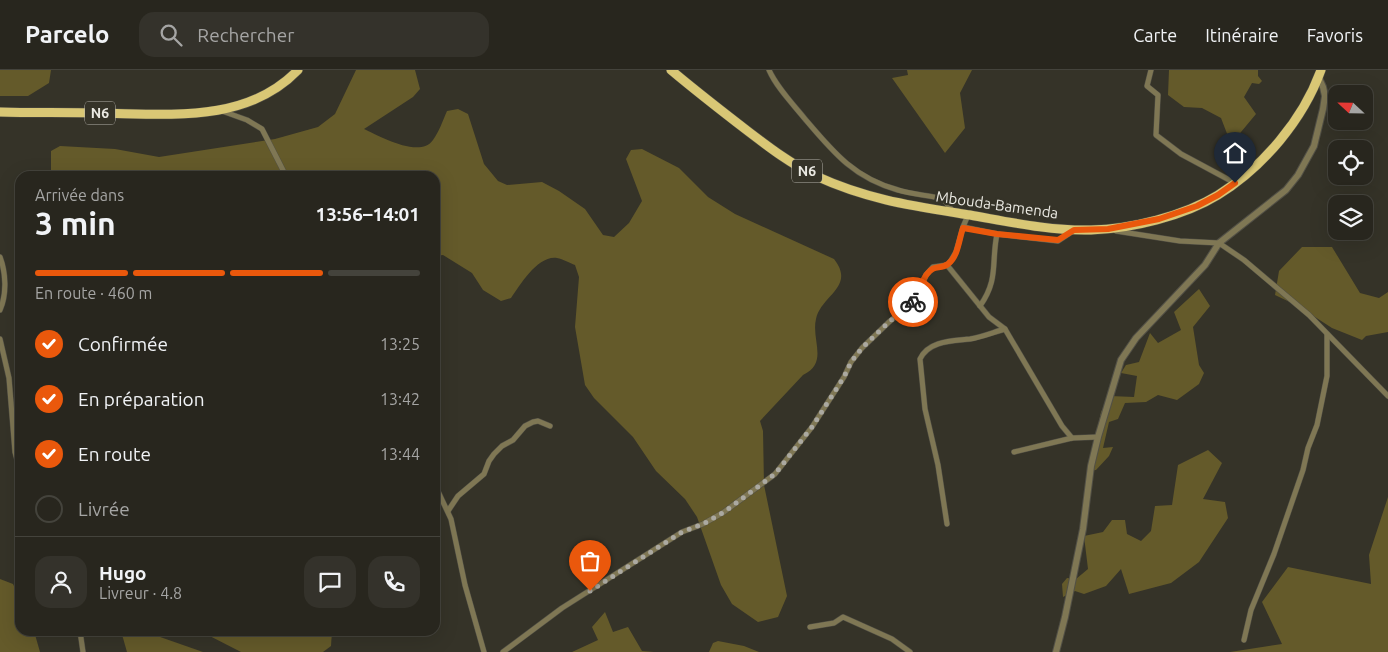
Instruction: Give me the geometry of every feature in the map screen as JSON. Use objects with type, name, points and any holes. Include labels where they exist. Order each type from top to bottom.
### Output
[{"type":"highway","name":"N6","points":[[0,112],[176,114],[222,111],[238,107],[269,93],[298,70]]},
{"type":"highway","name":"Mbouda-Bamenda","points":[[671,70],[781,156],[813,175],[841,187],[874,198],[955,213],[1032,226],[1074,230],[1108,229],[1159,219],[1197,206],[1218,195],[1252,169],[1285,132],[1298,116],[1320,73]]},
{"type":"street","points":[[769,70],[790,101],[832,151],[851,169],[884,186],[939,198],[945,201],[955,213]]},
{"type":"street","points":[[1151,70],[1147,86],[1158,95],[1156,135],[1181,154],[1235,183]]},
{"type":"street","points":[[1056,652],[1065,618],[1080,542],[1091,466],[1117,370],[1127,350],[1145,328],[1172,302],[1205,265],[1219,243],[1286,190],[1307,160],[1314,146],[1323,109],[1324,96],[1320,73]]},
{"type":"street","points":[[222,111],[247,120],[262,129],[283,171]]},
{"type":"street","points":[[503,652],[562,608],[682,532],[703,524],[724,512],[775,474],[812,427],[844,377],[851,362],[862,348],[917,298],[923,280],[933,267],[947,265],[956,252],[968,215]]},
{"type":"street","points":[[963,228],[997,234],[1058,240],[1074,230]]},
{"type":"street","points":[[1108,229],[1180,241],[1219,243],[1244,260],[1279,289],[1327,334],[1388,396]]},
{"type":"street","points":[[980,306],[993,280],[997,234]]},
{"type":"street","points":[[0,257],[5,286],[0,310]]},
{"type":"street","points":[[947,265],[989,317],[1005,329],[1062,426],[1072,438]]},
{"type":"street","points":[[947,524],[938,465],[925,409],[920,358],[922,354],[937,344],[951,340],[970,339],[1005,329]]},
{"type":"street","points":[[1244,640],[1251,610],[1274,554],[1317,425],[1327,376],[1327,334]]},
{"type":"street","points":[[0,339],[9,378],[15,452]]},
{"type":"street","points":[[448,511],[458,496],[484,474],[494,454],[502,446],[513,440],[525,426],[533,422],[550,426]]},
{"type":"street","points":[[1014,452],[1072,438],[1098,437]]},
{"type":"street","points":[[440,495],[448,511],[465,585],[484,652]]},
{"type":"street","points":[[810,627],[834,623],[843,617],[892,639],[910,652]]},
{"type":"street","points":[[81,636],[83,652]]},
{"type":"shaded area","points":[[0,70],[51,70],[49,83],[28,96],[0,96]]},
{"type":"shaded area","points":[[356,70],[415,70],[420,89],[413,97],[364,129],[389,141],[409,147],[419,147],[427,145],[433,140],[447,111],[458,109],[468,114],[484,164],[498,181],[507,185],[542,182],[585,209],[603,235],[614,237],[629,223],[642,201],[626,159],[631,150],[642,149],[679,168],[708,197],[735,214],[834,259],[840,269],[841,277],[839,284],[824,303],[816,319],[817,358],[815,364],[760,421],[763,431],[764,485],[787,596],[778,617],[758,622],[732,604],[721,585],[697,517],[685,499],[656,471],[633,437],[594,398],[585,385],[575,327],[579,277],[575,265],[557,258],[543,261],[530,272],[511,298],[501,301],[483,290],[472,273],[443,255],[440,255],[440,171],[51,171],[51,151],[60,146],[115,149],[159,157],[275,139],[318,127],[335,114]]},
{"type":"shaded area","points":[[907,70],[972,70],[960,93],[965,128],[945,153],[892,78],[908,75]]},
{"type":"shaded area","points":[[1169,70],[1258,70],[1258,76],[1262,81],[1259,84],[1252,83],[1244,97],[1256,114],[1231,144],[1221,118],[1202,108],[1184,107],[1168,95]]},
{"type":"shaded area","points":[[1302,247],[1332,247],[1360,293],[1379,298],[1388,292],[1388,332],[1366,336],[1362,340],[1332,328],[1298,306],[1275,295],[1279,271]]},
{"type":"shaded area","points":[[1199,289],[1210,306],[1193,327],[1199,365],[1204,373],[1199,384],[1177,400],[1158,395],[1146,402],[1125,403],[1118,419],[1109,422],[1103,448],[1113,447],[1109,456],[1096,470],[1089,471],[1101,412],[1110,396],[1134,397],[1137,376],[1121,373],[1126,365],[1139,362],[1150,333],[1158,343],[1181,330],[1174,312]]},
{"type":"shaded area","points":[[1208,450],[1222,463],[1203,499],[1225,502],[1228,518],[1199,562],[1171,583],[1129,594],[1121,569],[1106,586],[1084,594],[1075,591],[1063,597],[1062,584],[1067,578],[1076,579],[1088,569],[1084,536],[1103,532],[1112,520],[1125,520],[1127,534],[1141,541],[1151,531],[1155,506],[1172,505],[1178,465]]},
{"type":"shaded area","points":[[1388,497],[1388,652],[1230,652],[1282,644],[1262,602],[1288,567],[1371,584],[1369,555]]},
{"type":"shaded area","points":[[0,579],[13,584],[15,588],[15,636],[35,636],[40,652],[0,652]]},
{"type":"shaded area","points":[[605,612],[613,632],[628,627],[642,651],[654,652],[572,652],[598,640],[592,627]]},
{"type":"shaded area","points":[[122,636],[157,636],[203,652],[127,652]]},
{"type":"shaded area","points":[[210,636],[332,636],[331,646],[323,652],[241,652]]},
{"type":"shaded area","points":[[718,641],[744,646],[759,652],[709,652],[713,643]]},
{"type":"way so far","points":[[590,591],[682,532],[703,524],[724,512],[775,474],[812,427],[844,377],[851,362],[862,348],[913,302]]},
{"type":"route","points":[[913,302],[917,298],[923,280],[933,267],[941,267],[950,262],[956,252],[963,228],[997,234],[1058,240],[1074,230],[1108,229],[1159,219],[1197,206],[1235,183]]}]
